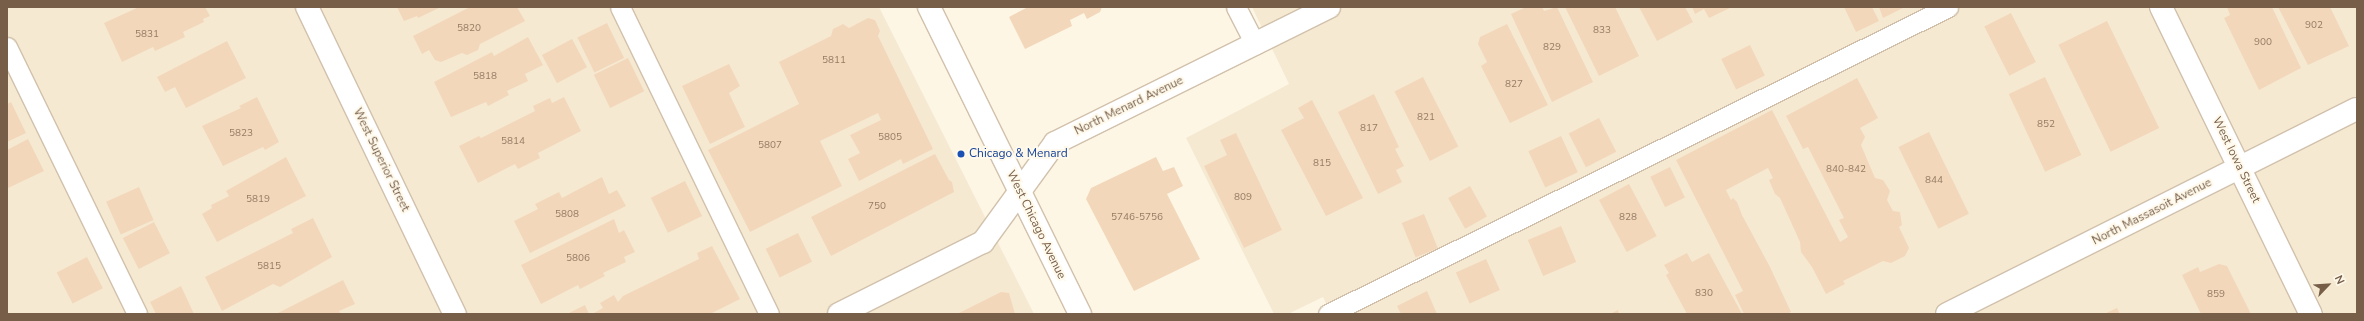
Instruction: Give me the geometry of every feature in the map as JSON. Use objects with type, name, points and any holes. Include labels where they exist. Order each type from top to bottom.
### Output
[{"type":"street","name":"West Superior Street","points":[[307,7],[455,314]]},
{"type":"street","name":"West Chicago Avenue","points":[[929,7],[1080,314]]},
{"type":"street","name":"North Menard Avenue","points":[[838,314],[984,242],[1055,143],[1329,7]]},
{"type":"street","name":"West Iowa Street","points":[[2161,7],[2311,314]]},
{"type":"street","name":"North Massasoit Avenue","points":[[1947,314],[2357,109]]},
{"type":"lane","points":[[620,7],[769,314]]},
{"type":"lane","points":[[1236,7],[1255,44]]},
{"type":"lane","points":[[1328,314],[1948,7]]},
{"type":"lane","points":[[7,47],[137,314]]},
{"type":"shaded area","points":[[7,7],[879,7],[1034,314],[7,314]]},
{"type":"shaded area","points":[[1252,7],[2357,7],[2357,314],[1331,314],[1323,297],[1288,314],[1274,314],[1186,138],[1289,84]]},
{"type":"building","points":[[139,7],[205,7],[210,16],[203,19],[204,22],[183,32],[185,37],[155,51],[153,47],[122,62],[104,23]]},
{"type":"building","points":[[397,7],[441,7],[418,18],[417,16],[404,21]]},
{"type":"building","points":[[470,7],[517,7],[525,21],[480,44],[478,50],[467,55],[462,53],[441,62],[435,60],[429,50],[422,54],[413,36]]},
{"type":"building","points":[[1028,7],[1102,7],[1100,12],[1087,19],[1084,13],[1070,20],[1072,26],[1025,49],[1009,17]]},
{"type":"building","points":[[1526,7],[1542,7],[1544,11],[1557,7],[1593,82],[1552,102],[1511,14]]},
{"type":"building","points":[[1565,7],[1615,7],[1639,56],[1599,76]]},
{"type":"building","points":[[1639,7],[1685,7],[1693,22],[1657,41]]},
{"type":"building","points":[[1692,7],[1732,7],[1709,18],[1704,9],[1695,14]]},
{"type":"building","points":[[1844,7],[1872,7],[1879,21],[1856,32]]},
{"type":"building","points":[[1879,7],[1905,7],[1883,18]]},
{"type":"building","points":[[2227,7],[2272,7],[2301,68],[2259,90],[2224,18],[2230,15]]},
{"type":"building","points":[[2278,7],[2330,7],[2349,46],[2308,65]]},
{"type":"building","points":[[2011,13],[2036,62],[2009,76],[1984,27]]},
{"type":"building","points":[[868,18],[875,20],[880,31],[878,36],[933,149],[903,164],[901,159],[859,181],[848,159],[860,153],[850,135],[881,120],[878,113],[820,141],[842,186],[750,232],[708,150],[799,104],[779,62],[831,36],[833,29],[843,24],[849,28]]},
{"type":"building","points":[[2107,21],[2159,128],[2111,152],[2058,45]]},
{"type":"building","points":[[607,23],[624,58],[594,73],[577,37]]},
{"type":"building","points":[[1507,24],[1548,105],[1510,123],[1481,66],[1487,62],[1478,44],[1480,37]]},
{"type":"building","points":[[528,37],[543,65],[525,74],[528,81],[507,91],[509,95],[488,106],[486,102],[451,117],[434,82],[492,52],[494,56]]},
{"type":"building","points":[[572,39],[587,67],[557,83],[542,55]]},
{"type":"building","points":[[227,41],[246,78],[186,108],[175,87],[165,92],[157,77]]},
{"type":"building","points":[[1750,45],[1765,76],[1736,90],[1721,59]]},
{"type":"building","points":[[628,58],[644,91],[610,108],[594,75]]},
{"type":"building","points":[[729,64],[740,86],[729,93],[745,127],[710,144],[682,86]]},
{"type":"building","points":[[1423,77],[1458,146],[1430,161],[1394,92]]},
{"type":"building","points":[[2045,77],[2081,155],[2045,172],[2009,94]]},
{"type":"building","points":[[1857,78],[1878,118],[1860,128],[1865,137],[1861,145],[1875,178],[1883,180],[1890,191],[1887,200],[1893,211],[1900,212],[1902,225],[1899,227],[1909,248],[1905,256],[1891,263],[1883,261],[1843,281],[1845,284],[1826,294],[1812,267],[1801,252],[1800,242],[1780,198],[1775,194],[1769,180],[1773,178],[1768,168],[1726,190],[1731,200],[1733,198],[1737,202],[1742,215],[1770,267],[1791,312],[1786,314],[1744,314],[1735,295],[1743,291],[1676,160],[1772,110],[1840,242],[1848,237],[1839,220],[1844,218],[1808,147],[1803,149],[1786,116]]},
{"type":"building","points":[[1374,94],[1399,147],[1395,149],[1404,166],[1396,170],[1402,182],[1378,194],[1338,112]]},
{"type":"building","points":[[257,97],[279,142],[265,150],[263,147],[223,166],[202,126],[241,108],[239,106]]},
{"type":"building","points":[[564,97],[581,131],[538,153],[540,158],[518,169],[515,164],[478,183],[459,146],[479,136],[481,138],[535,111],[533,106],[550,98],[552,103]]},
{"type":"building","points":[[1312,100],[1363,198],[1326,216],[1281,130],[1304,118],[1298,108]]},
{"type":"building","points":[[11,102],[26,133],[7,142],[7,104]]},
{"type":"building","points":[[1599,118],[1616,152],[1586,167],[1569,133]]},
{"type":"building","points":[[1929,132],[1969,214],[1938,229],[1898,147]]},
{"type":"building","points":[[1236,133],[1282,230],[1244,248],[1204,166],[1227,155],[1220,140]]},
{"type":"building","points":[[1561,136],[1578,172],[1545,187],[1528,151]]},
{"type":"building","points":[[28,139],[44,171],[8,188],[7,150]]},
{"type":"building","points":[[935,154],[949,180],[952,182],[954,192],[831,256],[811,217]]},
{"type":"building","points":[[286,157],[306,196],[217,242],[202,214],[212,208],[211,205],[229,196],[226,191]]},
{"type":"building","points":[[1156,157],[1163,171],[1174,167],[1183,186],[1167,194],[1200,259],[1134,291],[1086,199],[1091,188]]},
{"type":"building","points":[[1670,167],[1685,198],[1665,207],[1650,177]]},
{"type":"building","points":[[602,177],[609,194],[617,190],[626,206],[530,253],[514,221],[538,209],[535,204],[559,192],[562,198]]},
{"type":"building","points":[[685,181],[702,216],[668,233],[651,198]]},
{"type":"building","points":[[1629,184],[1657,236],[1627,252],[1599,200]]},
{"type":"building","points":[[1470,186],[1487,217],[1465,229],[1448,198]]},
{"type":"building","points":[[139,187],[154,220],[121,235],[106,202]]},
{"type":"building","points":[[1424,214],[1438,248],[1416,257],[1402,223]]},
{"type":"building","points":[[313,218],[332,257],[280,287],[273,284],[222,311],[205,277],[293,233],[291,229]]},
{"type":"building","points":[[614,219],[619,233],[624,230],[635,252],[624,257],[626,262],[603,273],[605,276],[580,289],[578,285],[541,304],[521,265]]},
{"type":"building","points":[[154,222],[170,253],[139,269],[123,238]]},
{"type":"building","points":[[1561,226],[1576,262],[1543,276],[1528,240]]},
{"type":"building","points":[[798,233],[812,262],[780,278],[766,249]]},
{"type":"building","points":[[712,246],[740,299],[710,314],[592,314],[603,308],[600,303],[614,295],[618,302],[623,296],[699,259],[697,253]]},
{"type":"building","points":[[1687,253],[1692,262],[1709,253],[1742,314],[1687,314],[1666,275],[1669,273],[1664,265]]},
{"type":"building","points":[[87,257],[103,288],[73,304],[57,272]]},
{"type":"building","points":[[1486,259],[1500,290],[1470,303],[1456,272]]},
{"type":"building","points":[[2219,264],[2227,266],[2251,314],[2201,314],[2182,275],[2198,267],[2200,272]]},
{"type":"building","points":[[343,280],[355,304],[339,311],[341,314],[276,314]]},
{"type":"building","points":[[181,286],[194,314],[156,314],[150,302]]},
{"type":"building","points":[[1427,291],[1437,314],[1401,314],[1397,306]]},
{"type":"building","points":[[1001,292],[1009,293],[1015,314],[957,314]]},
{"type":"building","points":[[585,305],[589,314],[567,314]]},
{"type":"building","points":[[2117,308],[2120,314],[2104,314]]},
{"type":"building","points":[[1618,310],[1619,314],[1610,314]]},
{"type":"place","name":"Chicago & Menard","points":[[961,154]]}]
